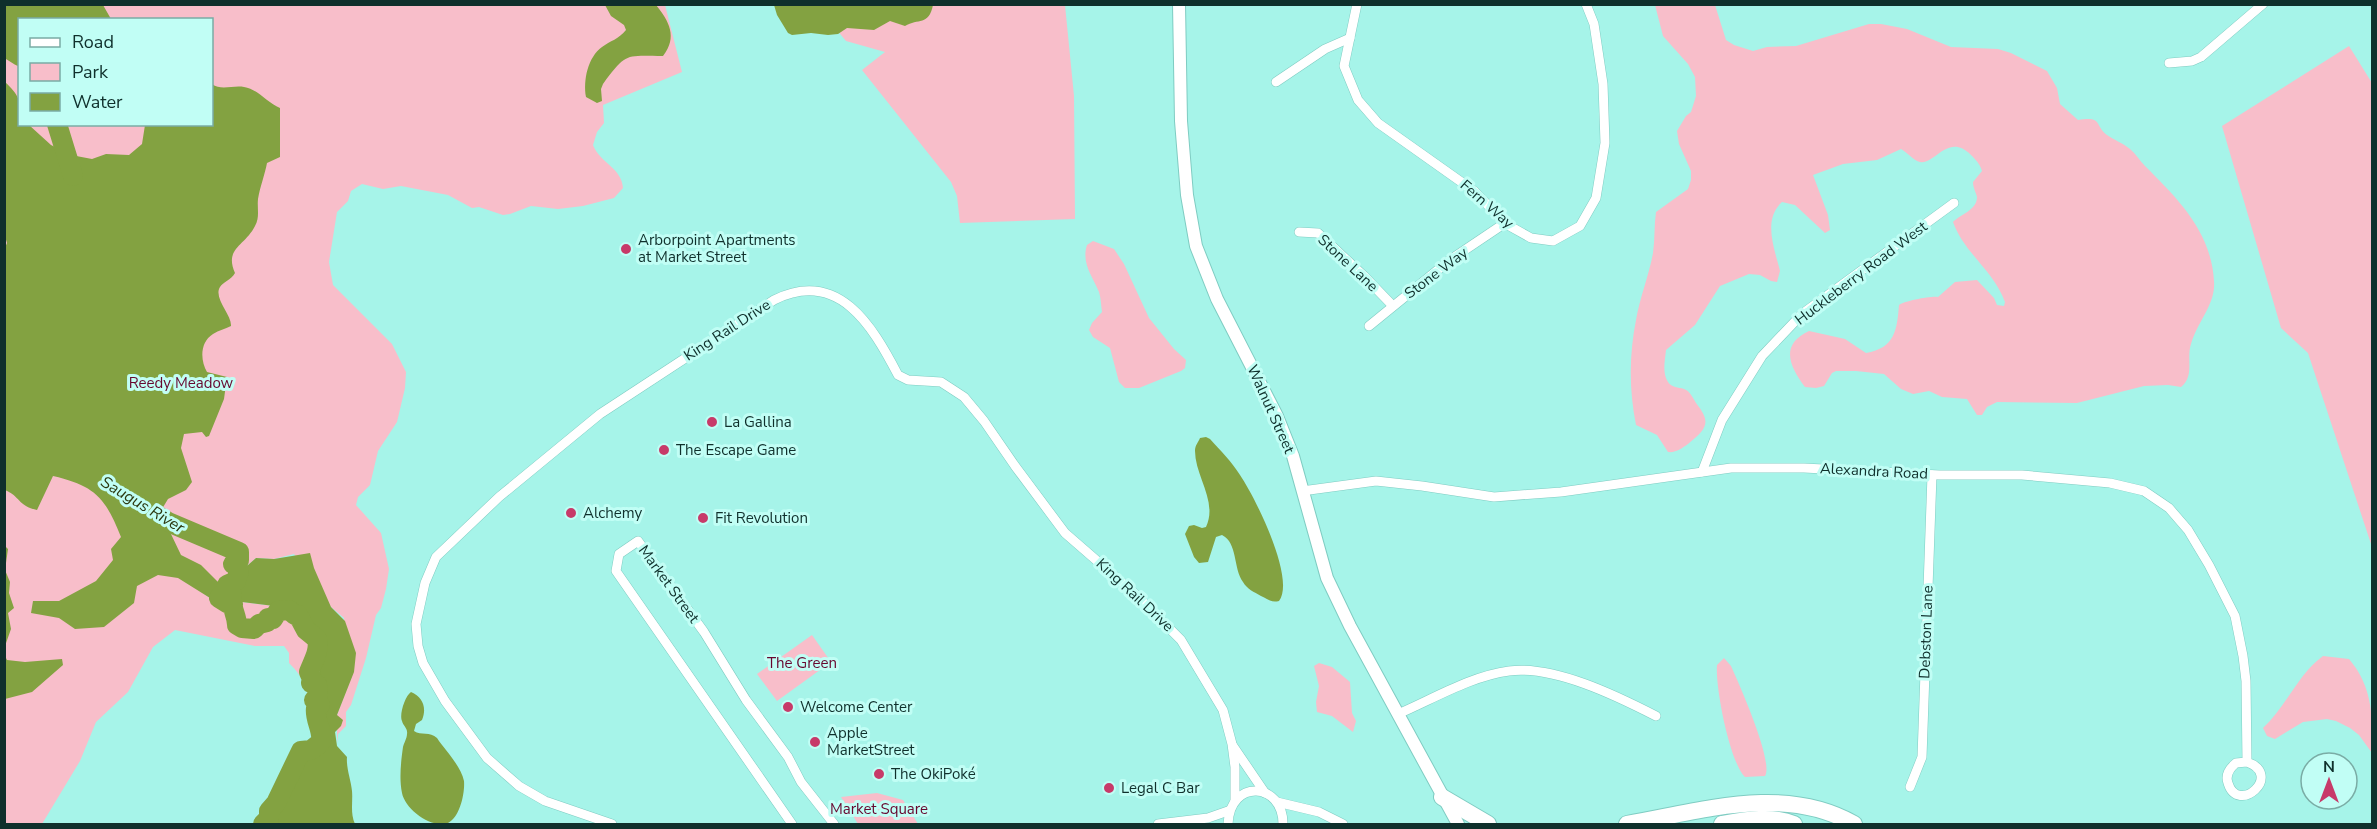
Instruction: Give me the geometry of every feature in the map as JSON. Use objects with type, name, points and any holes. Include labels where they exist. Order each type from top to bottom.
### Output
[{"type":"highway","points":[[1442,797],[1488,825]]},
{"type":"highway","points":[[1627,825],[1744,803],[1791,803],[1836,814],[1854,825]]},
{"type":"highway","points":[[1722,825],[1738,821],[1782,819],[1794,825]]},
{"type":"main road","name":"Walnut Street","points":[[1179,4],[1181,120],[1187,195],[1196,246],[1216,299],[1277,416],[1293,456],[1327,578],[1350,626],[1458,825]]},
{"type":"street","name":"Fern Way","points":[[1357,4],[1344,66],[1358,100],[1378,123],[1474,191],[1505,223],[1531,238],[1553,241],[1580,226],[1596,198],[1605,143],[1603,84],[1594,24],[1586,4]]},
{"type":"street","points":[[2169,63],[2192,61],[2201,57],[2263,4]]},
{"type":"street","points":[[1276,82],[1324,49],[1350,38]]},
{"type":"street","name":"Huckleberry Road West","points":[[1702,472],[1722,420],[1762,356],[1802,314],[1954,203]]},
{"type":"street","name":"Stone Way","points":[[1370,326],[1450,260],[1505,223]]},
{"type":"street","name":"Stone Lane","points":[[1299,232],[1318,233],[1393,306]]},
{"type":"street","name":"King Rail Drive","points":[[612,825],[570,812],[531,794],[496,768],[472,739],[431,679],[421,657],[416,624],[424,583],[436,557],[442,550],[499,497],[600,414],[774,300],[790,292],[805,290],[834,295],[857,312],[881,343],[898,375],[908,380],[941,382],[964,397],[1065,533],[1134,593],[1182,640],[1223,710],[1232,744],[1235,801]]},
{"type":"street","name":"Alexandra Road","points":[[1302,491],[1376,481],[1494,497],[1561,492],[1731,468],[1804,468],[1932,475],[2022,475],[2110,483],[2144,491],[2169,508],[2188,530],[2235,616],[2246,681],[2247,762]]},
{"type":"street","name":"Debston Lane","points":[[1910,787],[1922,757],[1932,475]]},
{"type":"street","name":"Market Street","points":[[792,825],[616,571],[619,554],[632,544],[638,541],[704,632],[746,700],[779,744],[801,782],[834,825]]},
{"type":"street","points":[[1398,714],[1471,682],[1510,671],[1533,671],[1560,677],[1624,699],[1656,716]]},
{"type":"street","name":"King Rail Drive","points":[[1232,744],[1265,793]]},
{"type":"street","points":[[1228,825],[1228,811],[1235,801],[1251,792],[1265,793],[1277,802],[1319,812],[1343,825]]},
{"type":"street","points":[[1277,802],[1283,813],[1282,825]]},
{"type":"street","points":[[1158,825],[1208,818],[1228,811]]},
{"type":"green space","name":"Reedy Meadow","points":[[5,5],[665,5],[682,72],[603,105],[604,123],[597,132],[593,145],[622,181],[623,188],[614,198],[583,206],[558,209],[531,206],[503,215],[479,207],[472,208],[448,195],[401,186],[383,189],[362,184],[351,191],[348,201],[337,212],[329,262],[333,285],[392,344],[406,372],[405,388],[397,422],[378,451],[370,485],[358,497],[356,505],[381,533],[389,569],[386,589],[381,608],[376,615],[366,658],[351,705],[346,712],[346,726],[338,734],[337,743],[337,715],[349,683],[344,618],[331,607],[294,554],[274,559],[256,558],[223,587],[191,585],[210,598],[289,610],[316,643],[322,690],[318,722],[328,728],[323,744],[321,746],[323,739],[319,727],[311,725],[308,691],[300,676],[289,663],[289,653],[284,646],[255,646],[175,630],[153,647],[128,692],[96,722],[80,761],[42,824],[5,824]]},
{"type":"green space","points":[[816,5],[1065,5],[1074,96],[1075,219],[960,223],[957,196],[951,182],[862,70],[885,52],[846,41]]},
{"type":"green space","points":[[1655,5],[1715,5],[1726,40],[1753,51],[1767,47],[1796,46],[1869,24],[1881,24],[1907,29],[1951,47],[1998,49],[2047,71],[2057,88],[2060,104],[2078,120],[2095,120],[2107,135],[2132,151],[2181,204],[2200,231],[2212,263],[2214,289],[2191,344],[2189,373],[2185,383],[2181,387],[2144,386],[2077,403],[1997,402],[1987,407],[1982,415],[1977,415],[1967,399],[1942,397],[1929,391],[1913,394],[1901,389],[1884,374],[1836,371],[1832,373],[1824,386],[1805,387],[1795,372],[1790,357],[1794,343],[1809,331],[1845,339],[1866,353],[1876,351],[1889,342],[1893,336],[1899,305],[1918,299],[1938,297],[1955,282],[1977,280],[1994,298],[1997,305],[2004,306],[2005,302],[1994,281],[1964,243],[1953,222],[1972,209],[1976,201],[1973,182],[1982,171],[1979,164],[1963,149],[1955,147],[1942,151],[1926,162],[1915,160],[1901,149],[1877,160],[1843,164],[1813,175],[1828,215],[1830,230],[1825,233],[1795,205],[1782,202],[1776,209],[1771,226],[1780,271],[1777,282],[1760,275],[1749,274],[1720,286],[1695,325],[1666,350],[1664,371],[1668,382],[1690,393],[1705,420],[1700,434],[1679,450],[1668,452],[1657,435],[1636,425],[1631,386],[1632,346],[1638,311],[1653,253],[1656,212],[1688,189],[1691,180],[1691,171],[1679,144],[1677,131],[1691,112],[1696,96],[1695,77],[1688,64],[1663,36]]},
{"type":"green space","points":[[2349,46],[2372,83],[2372,547],[2308,353],[2281,328],[2222,126]]},
{"type":"green space","points":[[1093,241],[1114,249],[1124,264],[1149,318],[1186,360],[1185,368],[1181,371],[1139,388],[1125,388],[1119,382],[1110,348],[1093,337],[1089,330],[1102,312],[1099,292],[1088,270],[1086,258],[1087,245]]},
{"type":"green space","name":"The Green","points":[[812,635],[831,662],[777,701],[757,674]]},
{"type":"green space","points":[[2323,656],[2349,659],[2363,681],[2370,703],[2372,753],[2359,735],[2350,728],[2327,719],[2303,722],[2275,739],[2267,736],[2263,728],[2306,672]]},
{"type":"green space","points":[[1724,658],[1731,666],[1754,722],[1765,755],[1765,776],[1745,777],[1734,757],[1718,690],[1717,665]]},
{"type":"green space","points":[[1319,663],[1332,667],[1350,682],[1352,713],[1356,721],[1353,732],[1332,716],[1317,712],[1319,686],[1314,666]]},
{"type":"green space","name":"Market Square","points":[[877,793],[903,800],[918,824],[858,824],[841,797]]},
{"type":"water","points":[[5,4],[103,5],[110,18],[18,18],[18,48],[15,52],[5,55]]},
{"type":"water","points":[[605,5],[656,5],[668,23],[671,36],[668,49],[663,56],[634,56],[617,66],[603,84],[602,101],[597,103],[586,97],[585,83],[590,63],[597,51],[626,30],[624,25],[611,16]]},
{"type":"water","points":[[774,5],[933,5],[926,19],[905,26],[890,21],[874,30],[847,28],[838,34],[792,35],[788,33],[777,15]]},
{"type":"water","points":[[5,82],[18,99],[18,126],[30,126],[51,145],[71,155],[92,159],[106,154],[129,155],[142,144],[145,126],[213,126],[213,84],[219,87],[249,88],[280,108],[280,157],[267,163],[258,199],[257,223],[234,252],[232,265],[235,273],[221,285],[219,291],[231,326],[209,337],[202,352],[207,372],[227,377],[224,399],[209,436],[206,437],[202,432],[184,434],[181,448],[192,482],[186,490],[168,499],[156,519],[170,532],[181,555],[201,565],[223,587],[256,558],[274,559],[310,553],[331,607],[345,621],[356,653],[354,672],[337,715],[343,720],[335,732],[337,746],[347,757],[355,824],[261,824],[286,794],[308,746],[323,744],[328,728],[318,722],[316,717],[321,708],[322,690],[316,643],[289,610],[210,598],[178,578],[158,575],[137,586],[134,603],[104,627],[75,629],[59,618],[31,613],[33,601],[59,601],[96,581],[113,560],[111,549],[121,537],[104,503],[97,495],[79,484],[53,476],[37,510],[26,506],[5,490],[4,250],[7,243],[4,233]]},
{"type":"water","points":[[1206,437],[1237,470],[1272,538],[1282,575],[1283,590],[1279,601],[1270,600],[1251,590],[1245,584],[1240,576],[1231,544],[1222,535],[1216,537],[1208,562],[1199,563],[1194,557],[1185,534],[1189,526],[1206,527],[1209,518],[1208,499],[1198,470],[1195,451],[1200,438]]},
{"type":"water","points":[[5,546],[8,549],[5,570]]},
{"type":"water","points":[[5,570],[10,582],[9,593],[14,608],[8,613],[11,629],[5,646]]},
{"type":"water","points":[[5,656],[7,660],[25,662],[62,659],[63,665],[32,692],[5,699]]},
{"type":"water","points":[[411,692],[421,700],[424,707],[422,720],[416,724],[414,731],[437,738],[456,764],[464,781],[463,798],[459,810],[448,823],[434,823],[420,816],[408,805],[402,793],[401,764],[407,732],[401,714]]},
{"type":"waterway","name":"Saugus River","points":[[4,46],[18,55]]},
{"type":"waterway","name":"Saugus River","points":[[58,126],[73,176]]},
{"type":"waterway","name":"Saugus River","points":[[135,501],[168,522],[239,552],[239,560],[233,564],[237,564],[239,571],[236,581],[227,585],[232,595],[225,598],[221,595],[219,598],[233,604],[237,625],[254,629],[259,624],[267,622],[268,618],[273,619],[278,611],[289,610],[298,615],[306,630],[317,639],[317,652],[309,672],[311,683],[317,685],[318,696],[314,700],[320,705],[316,708],[316,716],[321,742],[311,750],[301,751],[276,803],[269,811],[269,818],[263,824]]},
{"type":"place","name":"Arborpoint Apartments at Market Street","points":[[626,249]]},
{"type":"place","name":"La Gallina","points":[[712,422]]},
{"type":"place","name":"The Escape Game","points":[[664,450]]},
{"type":"place","name":"Alchemy","points":[[571,513]]},
{"type":"place","name":"Fit Revolution","points":[[703,518]]},
{"type":"place","name":"Welcome Center","points":[[788,707]]},
{"type":"place","name":"Apple MarketStreet","points":[[815,742]]},
{"type":"place","name":"The OkiPoké","points":[[879,774]]},
{"type":"place","name":"Legal C Bar","points":[[1109,788]]}]
